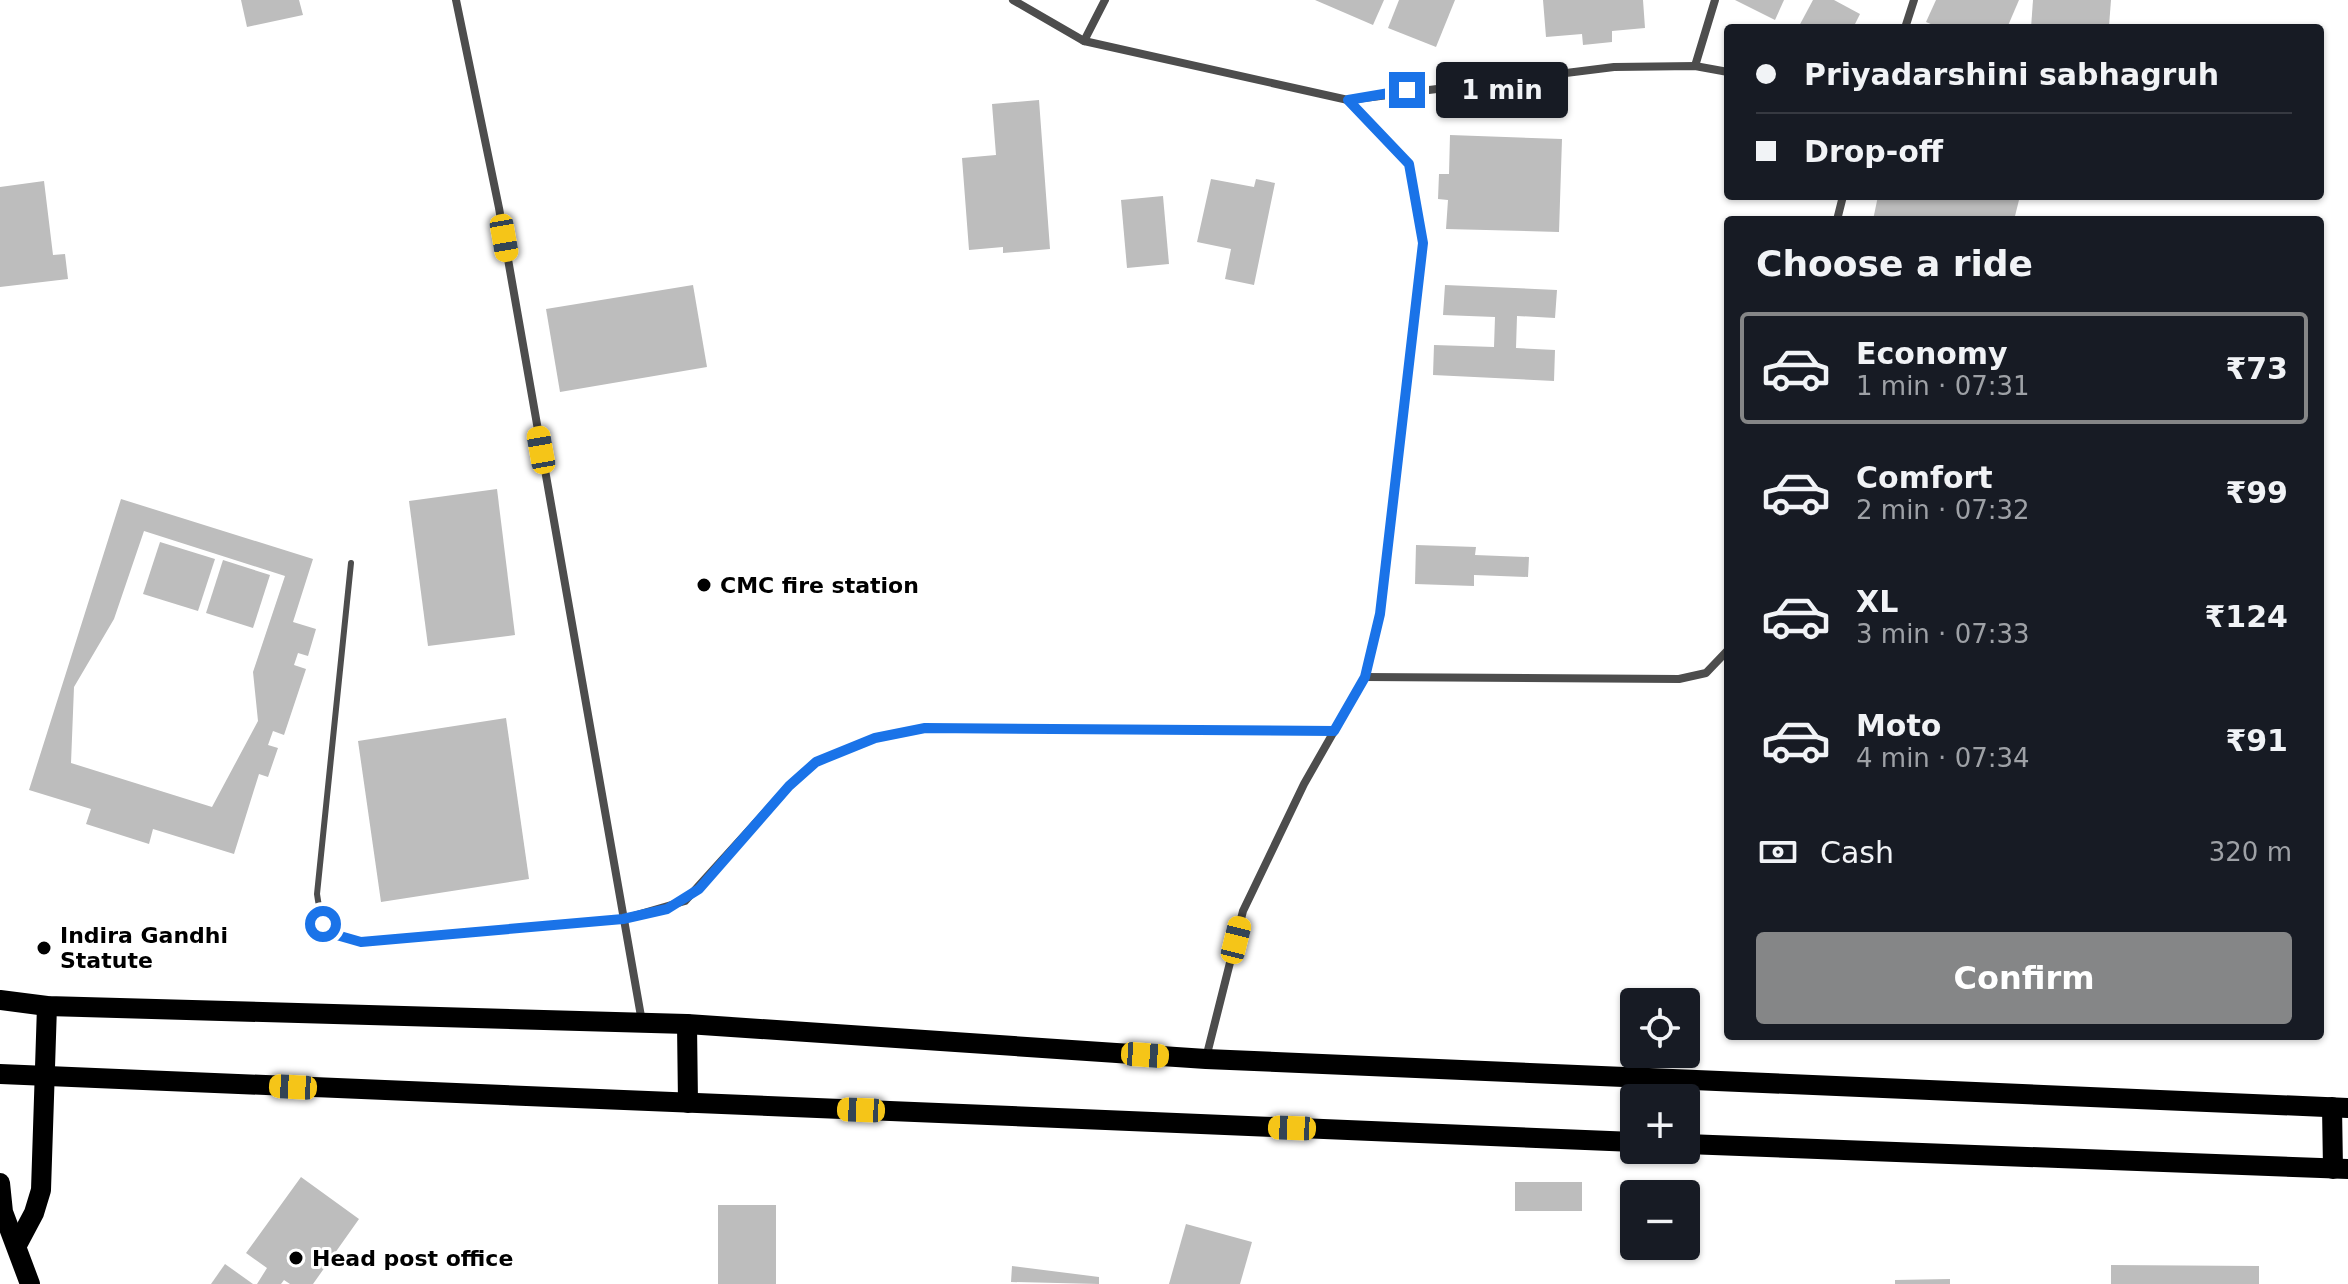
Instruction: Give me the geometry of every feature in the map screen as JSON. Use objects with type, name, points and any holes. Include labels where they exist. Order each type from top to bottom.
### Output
[{"type":"main road","points":[[0,1000],[47,1006],[687,1024],[1206,1059],[2340,1108],[2340,1169],[1700,1145]]},
{"type":"main road","points":[[17,1245],[34,1213],[41,1190],[47,1006]]},
{"type":"main road","points":[[687,1024],[688,1103]]},
{"type":"main road","points":[[0,1074],[1620,1141]]},
{"type":"main road","points":[[0,1183],[3,1212],[30,1284]]},
{"type":"street","points":[[456,0],[502,223],[642,1022]]},
{"type":"street","points":[[1013,0],[1084,41],[1348,100],[1614,67],[1695,66],[1724,71]]},
{"type":"street","points":[[1084,41],[1105,0]]},
{"type":"street","points":[[1695,66],[1715,0]]},
{"type":"street","points":[[1906,24],[1914,0]]},
{"type":"street","points":[[1206,1059],[1243,911],[1334,731],[1365,677],[1380,614],[1423,243],[1409,164],[1348,100]]},
{"type":"street","points":[[1365,677],[1679,679],[1706,673],[1724,654]]},
{"type":"street","points":[[623,919],[685,901],[789,786],[816,762],[875,738],[925,728],[1334,731]]},
{"type":"lane","points":[[351,563],[317,894],[323,924],[333,934],[361,942],[623,919]]},
{"type":"building","points":[[241,0],[299,0],[303,15],[247,27]]},
{"type":"building","points":[[1315,0],[1384,0],[1373,25]]},
{"type":"building","points":[[1399,0],[1455,0],[1436,47],[1388,28]]},
{"type":"building","points":[[1543,0],[1643,0],[1645,28],[1612,31],[1612,42],[1583,45],[1582,34],[1546,37]]},
{"type":"building","points":[[1735,0],[1784,0],[1775,20]]},
{"type":"building","points":[[1813,0],[1834,0],[1860,14],[1855,24],[1800,24]]},
{"type":"building","points":[[1936,0],[2019,0],[2009,24],[1926,22]]},
{"type":"building","points":[[2033,0],[2111,0],[2109,24],[2031,24]]},
{"type":"building","points":[[1039,100],[1050,249],[1003,253],[1003,247],[969,250],[962,158],[996,155],[992,104]]},
{"type":"building","points":[[1450,135],[1562,139],[1559,232],[1446,229],[1448,200],[1438,199],[1439,174],[1449,174]]},
{"type":"building","points":[[1211,179],[1254,187],[1256,179],[1275,183],[1254,285],[1225,279],[1231,249],[1197,242]]},
{"type":"building","points":[[44,181],[53,255],[65,254],[68,279],[0,287],[0,187]]},
{"type":"building","points":[[1163,196],[1169,264],[1127,268],[1121,200]]},
{"type":"building","points":[[1877,200],[2019,200],[2015,216],[1874,216]]},
{"type":"building","points":[[693,285],[707,367],[560,392],[546,309]]},
{"type":"building","points":[[1445,285],[1557,290],[1555,318],[1517,316],[1516,348],[1555,350],[1554,381],[1433,375],[1434,345],[1494,347],[1495,317],[1443,315]]},
{"type":"building","points":[[497,489],[515,635],[428,646],[409,501]]},
{"type":"building","points":[[121,499],[313,559],[293,622],[316,629],[308,656],[298,653],[294,665],[306,669],[284,735],[273,731],[268,745],[278,748],[268,777],[259,774],[234,854],[153,829],[149,844],[86,824],[91,809],[29,790]],"holes":[[[144,531],[285,576],[253,672],[258,721],[212,807],[71,763],[74,687],[114,619]]]},
{"type":"building","points":[[160,542],[215,559],[198,611],[143,594]]},
{"type":"building","points":[[1416,545],[1476,547],[1475,555],[1529,557],[1528,577],[1474,575],[1474,586],[1415,584]]},
{"type":"building","points":[[223,560],[270,575],[253,628],[206,613]]},
{"type":"building","points":[[506,718],[529,879],[381,902],[358,741]]},
{"type":"building","points":[[301,1177],[359,1219],[313,1284],[290,1284],[284,1280],[281,1284],[257,1284],[267,1268],[246,1253]]},
{"type":"building","points":[[1515,1182],[1582,1182],[1582,1211],[1515,1211]]},
{"type":"building","points":[[718,1205],[776,1205],[776,1284],[718,1284]]},
{"type":"building","points":[[1186,1224],[1252,1242],[1240,1284],[1169,1284]]},
{"type":"building","points":[[225,1264],[253,1284],[211,1284]]},
{"type":"building","points":[[2111,1265],[2259,1266],[2259,1284],[2111,1284]]},
{"type":"building","points":[[1012,1266],[1099,1277],[1099,1284],[1011,1282]]},
{"type":"building","points":[[1950,1279],[1950,1284],[1895,1284],[1895,1280]]},
{"type":"place","name":"CMC fire station","points":[[704,585]]},
{"type":"place","name":"Indira Gandhi Statute","points":[[44,948]]},
{"type":"place","name":"Head post office","points":[[296,1258]]},
{"type":"route","points":[[323,924],[333,934],[361,942],[623,919],[667,909],[685,901],[699,889],[789,786],[816,762],[875,738],[925,728],[1334,731],[1365,677],[1380,614],[1423,243],[1409,164],[1348,100],[1407,90]]}]
